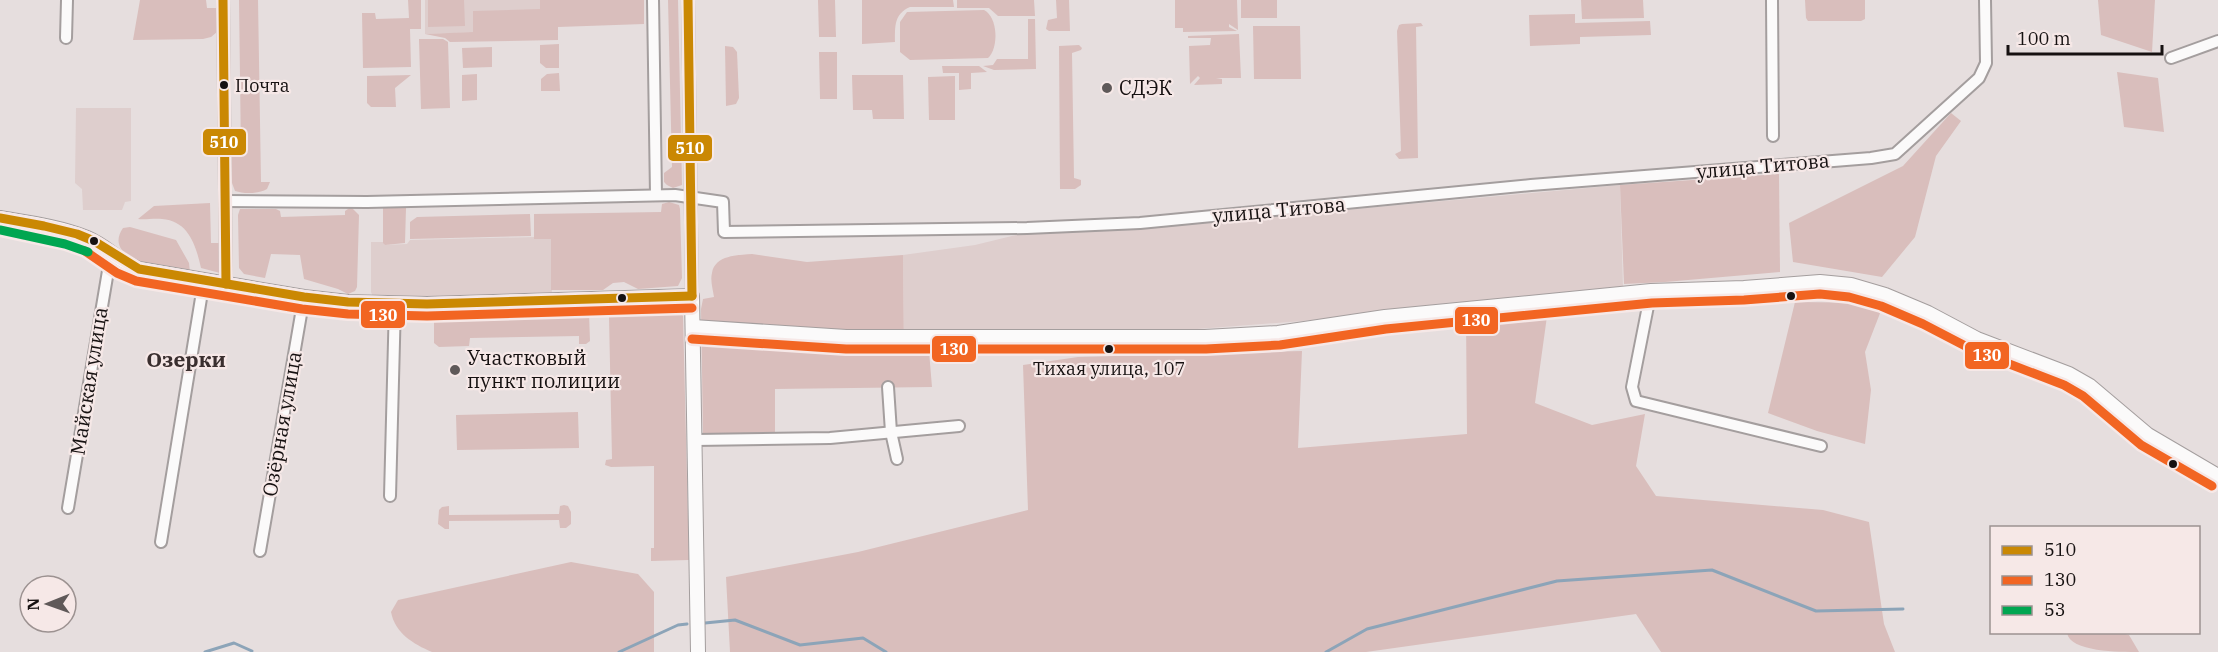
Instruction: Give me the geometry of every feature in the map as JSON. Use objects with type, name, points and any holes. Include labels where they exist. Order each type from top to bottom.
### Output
[{"type":"street","points":[[66,38],[67,0]]},
{"type":"street","points":[[223,0],[226,284]]},
{"type":"street","points":[[654,0],[656,195]]},
{"type":"street","points":[[688,0],[698,652]]},
{"type":"street","name":"улица Титова","points":[[1772,0],[1773,136]]},
{"type":"street","name":"улица Титова","points":[[691,198],[723,202],[724,232],[1035,228],[1140,224],[1531,185],[1895,154],[1979,78],[1986,63],[1985,0]]},
{"type":"street","points":[[2171,58],[2218,41]]},
{"type":"street","points":[[226,201],[367,202],[656,195],[691,198]]},
{"type":"street","points":[[0,218],[80,236],[139,270],[348,302],[394,303],[692,296]]},
{"type":"street","name":"Майская улица","points":[[68,508],[109,265],[113,256]]},
{"type":"street","points":[[161,542],[204,280]]},
{"type":"street","points":[[693,327],[846,337],[1205,337],[1278,333],[1397,316],[1651,291],[1744,288],[1820,282],[1851,285],[1885,295],[1928,313],[1977,339],[2069,374],[2111,402],[2117,410],[2148,435],[2218,476]]},
{"type":"street","points":[[1651,291],[1632,387],[1636,401],[1821,446]]},
{"type":"street","name":"Озёрная улица","points":[[260,551],[304,297]]},
{"type":"street","points":[[390,496],[394,303]]},
{"type":"street","points":[[888,387],[891,432],[897,459]]},
{"type":"street","points":[[695,440],[830,438],[959,426]]},
{"type":"shaded area","points":[[140,0],[206,0],[207,8],[217,8],[217,32],[203,39],[133,40]]},
{"type":"shaded area","points":[[239,0],[258,0],[261,182],[270,182],[267,189],[251,193],[235,191],[232,183],[231,156],[241,155]]},
{"type":"shaded area","points":[[408,0],[421,0],[421,29],[410,29],[411,67],[363,68],[362,13],[375,13],[376,19],[409,18]]},
{"type":"shaded area","points":[[425,0],[540,0],[541,30],[425,34]]},
{"type":"shaded area","points":[[428,0],[464,0],[465,26],[428,27]]},
{"type":"shaded area","points":[[540,0],[644,0],[644,24],[558,27],[558,40],[450,42],[445,38],[425,34],[473,32],[473,11],[540,9]]},
{"type":"shaded area","points":[[668,0],[678,0],[682,185],[673,188],[664,182],[664,173],[672,167]]},
{"type":"shaded area","points":[[818,0],[835,0],[836,37],[819,37]]},
{"type":"shaded area","points":[[862,0],[953,0],[954,7],[910,7],[898,17],[895,42],[862,44]]},
{"type":"shaded area","points":[[957,0],[1034,0],[1035,16],[998,16],[989,8],[957,8]]},
{"type":"shaded area","points":[[1056,0],[1069,0],[1070,31],[1046,29],[1048,20],[1057,18]]},
{"type":"shaded area","points":[[1175,0],[1237,0],[1238,30],[1229,24],[1229,27],[1237,31],[1183,32],[1183,28],[1175,28]]},
{"type":"shaded area","points":[[1241,0],[1277,0],[1277,18],[1241,18]]},
{"type":"shaded area","points":[[1581,0],[1643,0],[1644,18],[1582,19]]},
{"type":"shaded area","points":[[1805,0],[1865,0],[1865,19],[1861,21],[1808,21]]},
{"type":"shaded area","points":[[2098,0],[2155,0],[2152,52],[2101,35]]},
{"type":"shaded area","points":[[984,10],[992,19],[995,33],[994,47],[988,58],[910,60],[900,52],[900,22],[907,12]]},
{"type":"shaded area","points":[[1575,14],[1575,23],[1650,21],[1651,35],[1580,37],[1580,44],[1530,46],[1529,15]]},
{"type":"shaded area","points":[[1028,19],[1035,19],[1036,69],[994,70],[983,66],[993,65],[997,59],[1028,59]]},
{"type":"shaded area","points":[[1421,23],[1423,26],[1416,27],[1418,158],[1399,159],[1395,154],[1401,151],[1397,31],[1399,25],[1402,24]]},
{"type":"shaded area","points":[[1253,26],[1300,26],[1301,79],[1254,79]]},
{"type":"shaded area","points":[[1239,34],[1241,78],[1216,78],[1222,79],[1222,84],[1194,85],[1200,78],[1198,76],[1190,84],[1189,46],[1210,45],[1211,38],[1188,38],[1188,36]]},
{"type":"shaded area","points":[[419,39],[443,39],[448,42],[450,108],[421,109]]},
{"type":"shaded area","points":[[559,44],[559,68],[546,68],[540,63],[540,45]]},
{"type":"shaded area","points":[[1079,45],[1081,50],[1072,53],[1074,178],[1081,180],[1081,185],[1075,189],[1060,189],[1059,46]]},
{"type":"shaded area","points":[[725,46],[733,47],[737,52],[739,98],[736,104],[726,106]]},
{"type":"shaded area","points":[[492,47],[492,67],[463,68],[462,48]]},
{"type":"shaded area","points":[[819,52],[837,52],[837,99],[820,99]]},
{"type":"shaded area","points":[[942,66],[979,66],[987,72],[971,73],[971,89],[959,90],[959,73],[943,73]]},
{"type":"shaded area","points":[[2117,72],[2158,78],[2164,132],[2124,127]]},
{"type":"shaded area","points":[[559,73],[560,91],[541,91],[541,79],[547,74]]},
{"type":"shaded area","points":[[477,74],[477,100],[462,101],[462,75]]},
{"type":"shaded area","points":[[411,75],[395,88],[396,107],[371,107],[367,103],[367,76]]},
{"type":"shaded area","points":[[852,75],[903,75],[904,119],[873,119],[872,110],[853,110]]},
{"type":"shaded area","points":[[955,76],[955,120],[929,120],[928,77]]},
{"type":"shaded area","points":[[76,108],[131,108],[131,201],[125,202],[122,210],[83,210],[82,189],[75,183]]},
{"type":"shaded area","points":[[1951,113],[1961,121],[1936,156],[1915,237],[1882,277],[1793,262],[1789,223],[1903,166]]},
{"type":"shaded area","points":[[1779,174],[1780,272],[1624,284],[1620,185]]},
{"type":"shaded area","points":[[1620,185],[1623,288],[1303,321],[1197,329],[1013,329],[904,334],[903,255],[975,245],[1016,235],[1245,219]]},
{"type":"shaded area","points":[[669,202],[679,205],[680,209],[682,278],[678,286],[638,289],[624,282],[613,283],[603,290],[551,290],[551,239],[534,239],[534,214],[661,212],[662,204]]},
{"type":"shaded area","points":[[210,203],[211,243],[220,243],[222,269],[220,273],[201,268],[194,243],[179,224],[162,219],[138,219],[154,206]]},
{"type":"shaded area","points":[[351,207],[359,215],[355,291],[348,294],[304,279],[300,255],[271,254],[265,278],[244,274],[239,268],[238,215],[240,209],[276,209],[280,211],[281,217],[345,215],[345,211]]},
{"type":"shaded area","points":[[383,208],[406,208],[405,243],[385,245],[383,243]]},
{"type":"shaded area","points":[[530,214],[531,236],[410,239],[410,222],[417,217]]},
{"type":"shaded area","points":[[130,227],[176,240],[189,263],[190,273],[155,266],[129,256],[121,249],[119,240],[123,228]]},
{"type":"shaded area","points":[[535,237],[551,239],[552,296],[402,300],[373,297],[371,292],[371,242],[383,242],[385,245],[407,244],[410,240]]},
{"type":"shaded area","points":[[752,254],[807,262],[903,255],[904,350],[929,351],[932,387],[775,389],[775,436],[707,440],[703,434],[701,309],[703,299],[714,297],[711,276],[714,267],[722,259]]},
{"type":"shaded area","points":[[1795,302],[1884,303],[1865,352],[1871,390],[1865,444],[1817,431],[1768,413]]},
{"type":"shaded area","points":[[673,306],[683,316],[689,560],[651,561],[651,548],[654,548],[654,466],[611,467],[605,465],[606,460],[612,459],[609,317],[603,316],[601,311],[603,307]]},
{"type":"shaded area","points":[[574,307],[584,308],[589,313],[590,341],[586,344],[579,344],[579,336],[470,338],[469,346],[439,347],[434,343],[434,315],[438,310],[514,308],[541,312]]},
{"type":"shaded area","points":[[1548,309],[1535,403],[1592,425],[1645,414],[1636,466],[1656,496],[1823,510],[1869,522],[1884,624],[1895,652],[1661,652],[1636,614],[1366,652],[730,652],[726,577],[858,552],[1028,510],[1023,365],[1078,357],[1302,351],[1298,448],[1467,434],[1466,317]]},
{"type":"shaded area","points":[[578,412],[579,448],[457,450],[456,415]]},
{"type":"shaded area","points":[[449,506],[449,515],[559,514],[560,506],[568,506],[571,512],[571,524],[566,528],[560,528],[559,520],[449,521],[449,529],[438,524],[439,510],[442,507]]},
{"type":"shaded area","points":[[571,562],[638,574],[654,592],[654,652],[432,652],[406,637],[393,619],[391,612],[398,600]]},
{"type":"shaded area","points":[[2068,634],[2125,634],[2129,635],[2139,652],[2097,650],[2077,644]]},
{"type":"waterway","points":[[1326,652],[1367,629],[1557,581],[1712,570],[1816,611],[1903,609]]},
{"type":"waterway","points":[[705,623],[735,620],[800,645],[863,638],[886,652]]},
{"type":"waterway","points":[[619,652],[678,625],[687,624]]},
{"type":"waterway","points":[[205,652],[234,643],[252,651]]},
{"type":"transit line","name":"510","points":[[223,0],[226,284]]},
{"type":"transit line","name":"510","points":[[688,0],[692,296]]},
{"type":"transit line","name":"510","points":[[0,218],[77,234],[94,241],[139,269],[304,297],[348,302],[427,304],[692,296]]},
{"type":"transit line","name":"53","points":[[0,230],[65,244],[88,252]]},
{"type":"transit line","name":"130","points":[[85,251],[117,273],[136,281],[302,309],[348,314],[427,316],[692,308]]},
{"type":"transit line","name":"130","points":[[692,339],[846,349],[1206,349],[1280,345],[1386,329],[1652,303],[1744,300],[1820,294],[1849,297],[1881,306],[1923,324],[1973,350],[2064,385],[2083,396],[2141,445],[2212,486]]},
{"type":"place","name":"Почта","points":[[224,85]]},
{"type":"place","name":"СДЭК","points":[[1107,88]]},
{"type":"place","name":"Тихая улица, 107","points":[[1109,349]]},
{"type":"place","name":"Участковый пункт полиции","points":[[455,370]]},
{"type":"district","name":"Озерки","points":[[186,360]]}]
